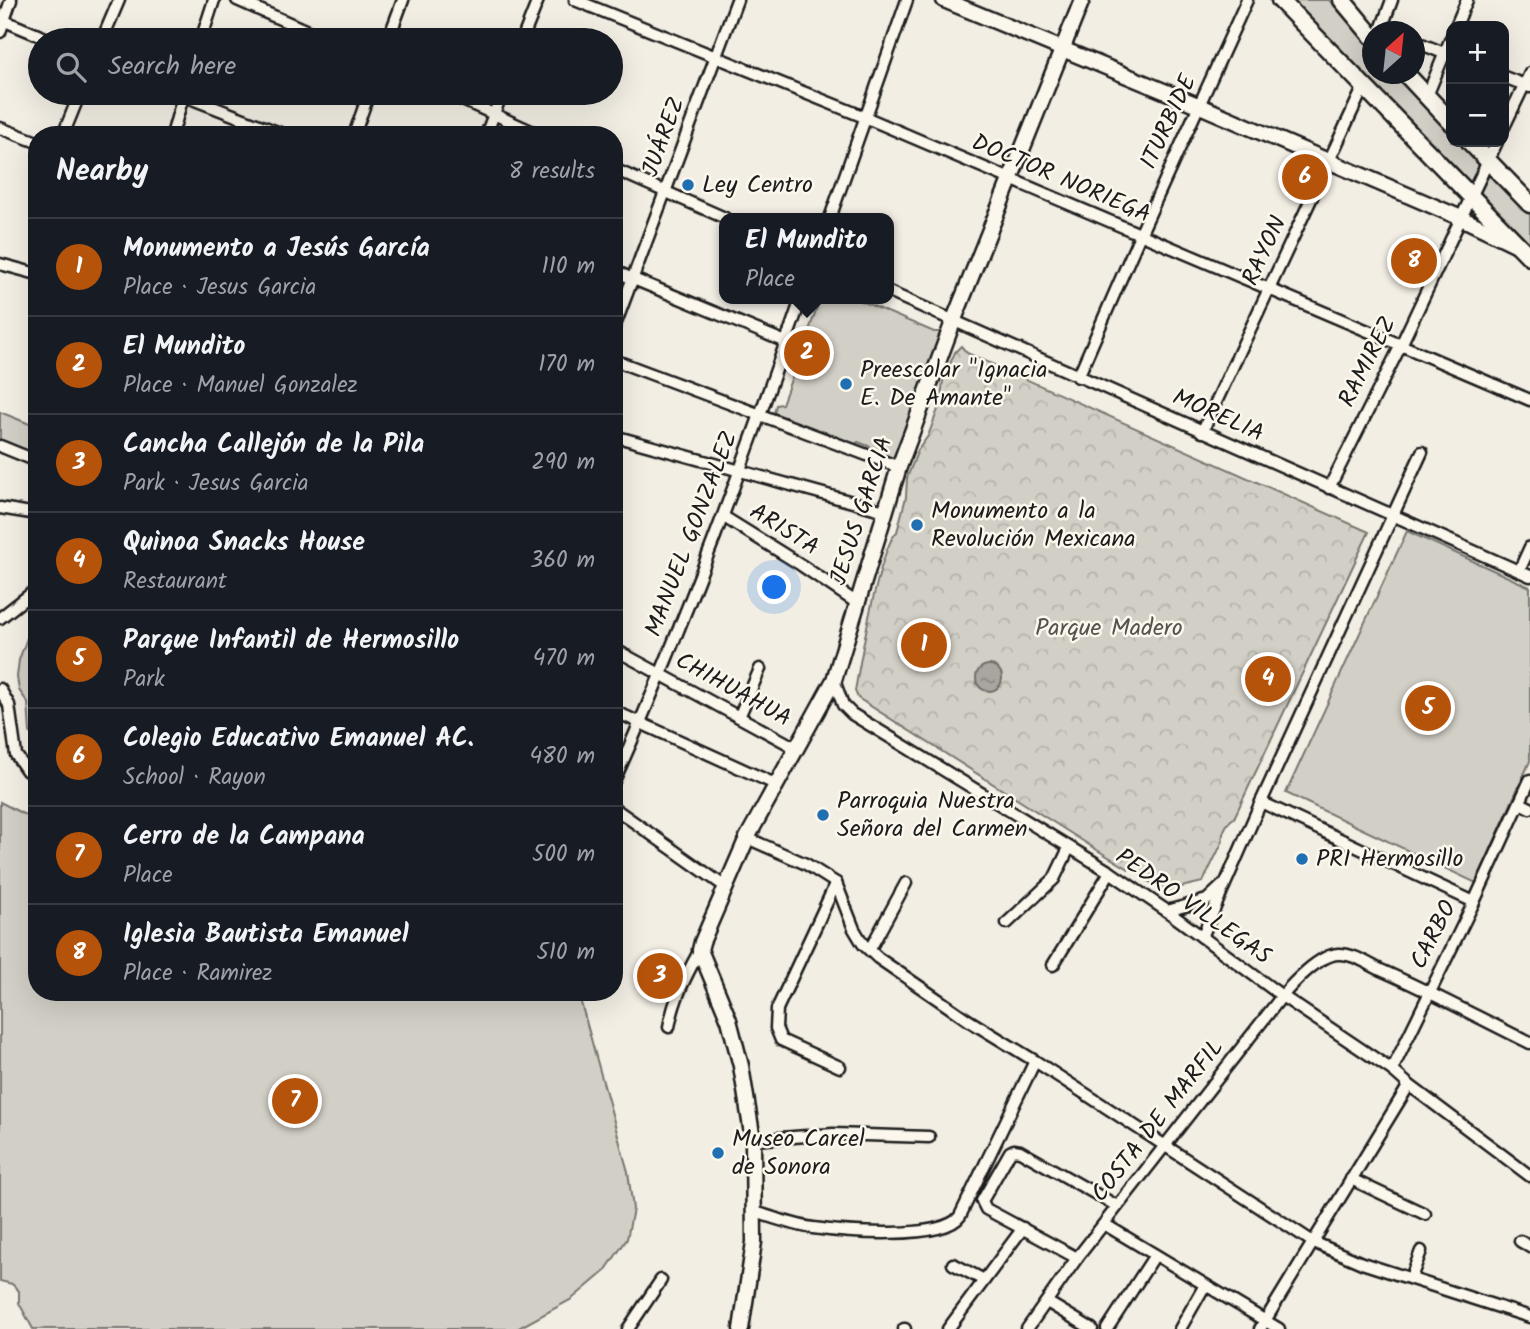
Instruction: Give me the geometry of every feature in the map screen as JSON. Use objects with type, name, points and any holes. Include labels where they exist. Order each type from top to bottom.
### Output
[{"type":"main road","points":[[1280,0],[1530,257]]},
{"type":"main road","points":[[1342,0],[1366,21]]},
{"type":"main road","points":[[1416,84],[1446,117]]},
{"type":"main road","points":[[1474,147],[1530,204]]},
{"type":"street","points":[[0,32],[11,0]]},
{"type":"street","points":[[107,28],[118,0]]},
{"type":"street","points":[[205,28],[214,0]]},
{"type":"street","points":[[237,0],[301,28]]},
{"type":"street","points":[[392,28],[403,0]]},
{"type":"street","points":[[527,28],[538,0]]},
{"type":"street","name":"DOCTOR NORIEGA","points":[[575,0],[867,118],[1530,400]]},
{"type":"street","name":"JUÁREZ","points":[[623,304],[737,0]]},
{"type":"street","points":[[832,213],[907,0]]},
{"type":"street","points":[[944,0],[1200,106],[1518,245]]},
{"type":"street","name":"JESUS GARCIA","points":[[700,950],[747,838],[834,680],[899,467],[953,322],[1082,0]]},
{"type":"street","name":"ITURBIDE","points":[[1079,377],[1247,0]]},
{"type":"street","points":[[1383,21],[1392,0]]},
{"type":"street","points":[[1458,21],[1467,0]]},
{"type":"street","points":[[2,20],[28,31]]},
{"type":"street","points":[[1425,45],[1446,54]]},
{"type":"street","points":[[1427,96],[1446,59]]},
{"type":"street","points":[[1509,118],[1527,86],[1530,73]]},
{"type":"street","points":[[1509,79],[1527,86]]},
{"type":"street","name":"RAYON","points":[[1202,432],[1237,352],[1271,289],[1364,86]]},
{"type":"street","points":[[67,126],[75,105]]},
{"type":"street","points":[[174,126],[179,105]]},
{"type":"street","points":[[210,105],[262,126]]},
{"type":"street","points":[[357,126],[365,105]]},
{"type":"street","points":[[475,105],[521,126]]},
{"type":"street","points":[[489,126],[497,105]]},
{"type":"street","points":[[0,128],[28,139]]},
{"type":"street","name":"RAMIREZ","points":[[1329,488],[1401,345],[1495,147]]},
{"type":"street","points":[[623,173],[719,215]]},
{"type":"street","points":[[0,264],[28,272]]},
{"type":"street","points":[[623,275],[786,342]]},
{"type":"street","name":"MORELIA","points":[[894,294],[1530,576]]},
{"type":"street","name":"MANUEL GONZALEZ","points":[[623,761],[724,517],[799,304]]},
{"type":"street","points":[[623,363],[899,467]]},
{"type":"street","points":[[623,439],[885,511]]},
{"type":"street","points":[[0,446],[28,457]]},
{"type":"street","points":[[1202,937],[1422,452]]},
{"type":"street","points":[[0,508],[28,513]]},
{"type":"street","name":"ARISTA","points":[[724,517],[857,603]]},
{"type":"street","points":[[1519,571],[1530,547]]},
{"type":"street","points":[[0,618],[28,596]]},
{"type":"street","name":"CHIHUAHUA","points":[[623,654],[796,748]]},
{"type":"street","points":[[739,717],[760,669]]},
{"type":"street","name":"PEDRO VILLEGAS","points":[[834,680],[843,705],[852,714],[1110,872],[1282,996],[1392,1070],[1530,1176]]},
{"type":"street","points":[[0,689],[9,705],[16,755],[27,771]]},
{"type":"street","points":[[623,715],[775,784]]},
{"type":"street","name":"CARBO","points":[[1392,1070],[1530,780]]},
{"type":"street","points":[[1261,802],[1474,902]]},
{"type":"street","points":[[1520,803],[1530,808]]},
{"type":"street","points":[[623,814],[727,888]]},
{"type":"street","points":[[747,838],[806,864],[836,883],[854,929],[878,958],[1313,1242],[1362,1262],[1530,1317]]},
{"type":"street","points":[[1007,923],[1054,879],[1069,848]]},
{"type":"street","points":[[1053,965],[1110,872]]},
{"type":"street","points":[[836,883],[777,1009],[776,1028],[781,1040],[840,1067]]},
{"type":"street","points":[[870,949],[906,883]]},
{"type":"street","points":[[1167,911],[1207,900],[1225,884]]},
{"type":"street","points":[[669,1027],[685,974],[700,950]]},
{"type":"street","points":[[700,950],[729,1020],[741,1066],[754,1140],[754,1242],[741,1329]]},
{"type":"street","name":"COSTA DE MARFIL","points":[[1027,1329],[1117,1206],[1282,996],[1307,971],[1322,960],[1337,954],[1356,958],[1429,992]]},
{"type":"street","points":[[1429,992],[1530,1043]]},
{"type":"street","points":[[755,1212],[810,1228],[860,1233],[905,1232],[951,1225],[960,1216],[1035,1061]]},
{"type":"street","points":[[1263,1325],[1409,1085]]},
{"type":"street","points":[[754,1140],[833,1134],[929,1137]]},
{"type":"street","points":[[1077,1258],[986,1209],[982,1201],[1010,1152],[1014,1150],[1040,1161],[1117,1206]]},
{"type":"street","points":[[1351,1179],[1425,1214]]},
{"type":"street","points":[[1104,1224],[1205,1285],[1263,1325],[1279,1329]]},
{"type":"street","points":[[947,1329],[1023,1228]]},
{"type":"street","points":[[1520,1241],[1530,1247]]},
{"type":"street","points":[[1411,1278],[1421,1251]]},
{"type":"street","points":[[1107,1329],[1155,1255]]},
{"type":"street","points":[[953,1264],[984,1280]]},
{"type":"street","points":[[628,1329],[661,1280]]},
{"type":"street","points":[[1180,1329],[1205,1285]]},
{"type":"street","points":[[1047,1302],[1092,1329]]},
{"type":"green space","points":[[1288,0],[1329,0],[1362,36],[1362,76]]},
{"type":"green space","points":[[1370,84],[1406,84],[1446,127],[1446,147],[1465,147],[1480,163],[1469,185]]},
{"type":"green space","points":[[1490,173],[1530,214],[1530,244],[1480,193]]},
{"type":"green space","points":[[818,304],[869,304],[934,332],[943,332],[892,461],[877,455],[876,449],[858,442],[852,447],[774,413],[776,405],[782,404],[796,366],[791,361],[800,336],[806,339]]},
{"type":"green space","name":"Parque Madero","points":[[961,346],[967,353],[1369,532],[1234,818],[1225,828],[1223,841],[1203,882],[1164,891],[1148,881],[1148,876],[1133,867],[1129,869],[1097,850],[858,698],[855,691],[871,607],[884,559],[897,532],[906,497],[907,478],[918,450],[928,436],[940,404],[943,381],[955,352]]},
{"type":"green space","points":[[0,412],[28,423],[28,451],[0,440]]},
{"type":"green space","points":[[1407,531],[1530,587],[1530,761],[1476,883],[1286,793]]},
{"type":"green space","points":[[27,638],[28,703],[19,690],[17,677],[19,660]]},
{"type":"green space","points":[[0,802],[28,815],[28,1001],[580,1001],[628,1172],[633,1209],[627,1239],[605,1271],[572,1299],[517,1329],[33,1329],[19,1303],[19,1291],[12,1284],[0,1281]]},
{"type":"green space","points":[[657,965],[675,986],[664,996],[646,974]]},
{"type":"water","points":[[989,665],[998,669],[1002,678],[998,687],[989,691],[980,687],[976,678],[980,669]]},
{"type":"place","name":"Colegio Educativo Emanuel AC.","points":[[1305,177]]},
{"type":"place","name":"Ley Centro","points":[[688,185]]},
{"type":"place","name":"Iglesia Bautista Emanuel","points":[[1414,261]]},
{"type":"place","name":"El Mundito","points":[[807,353]]},
{"type":"place","name":"Preescolar \"Ignacia E. De Amante\"","points":[[846,384]]},
{"type":"place","name":"Monumento a la Revolución Mexicana","points":[[917,525]]},
{"type":"place","name":"Monumento a Jesús García","points":[[924,645]]},
{"type":"place","name":"Quinoa Snacks House","points":[[1268,679]]},
{"type":"place","name":"Parque Infantil de Hermosillo","points":[[1428,708]]},
{"type":"place","name":"Parroquia Nuestra Señora del Carmen","points":[[823,815]]},
{"type":"place","name":"PRI Hermosillo","points":[[1302,859]]},
{"type":"place","name":"Cancha Callejón de la Pila","points":[[660,976]]},
{"type":"place","name":"Cerro de la Campana","points":[[295,1101]]},
{"type":"place","name":"Museo Carcel de Sonora","points":[[718,1153]]}]
